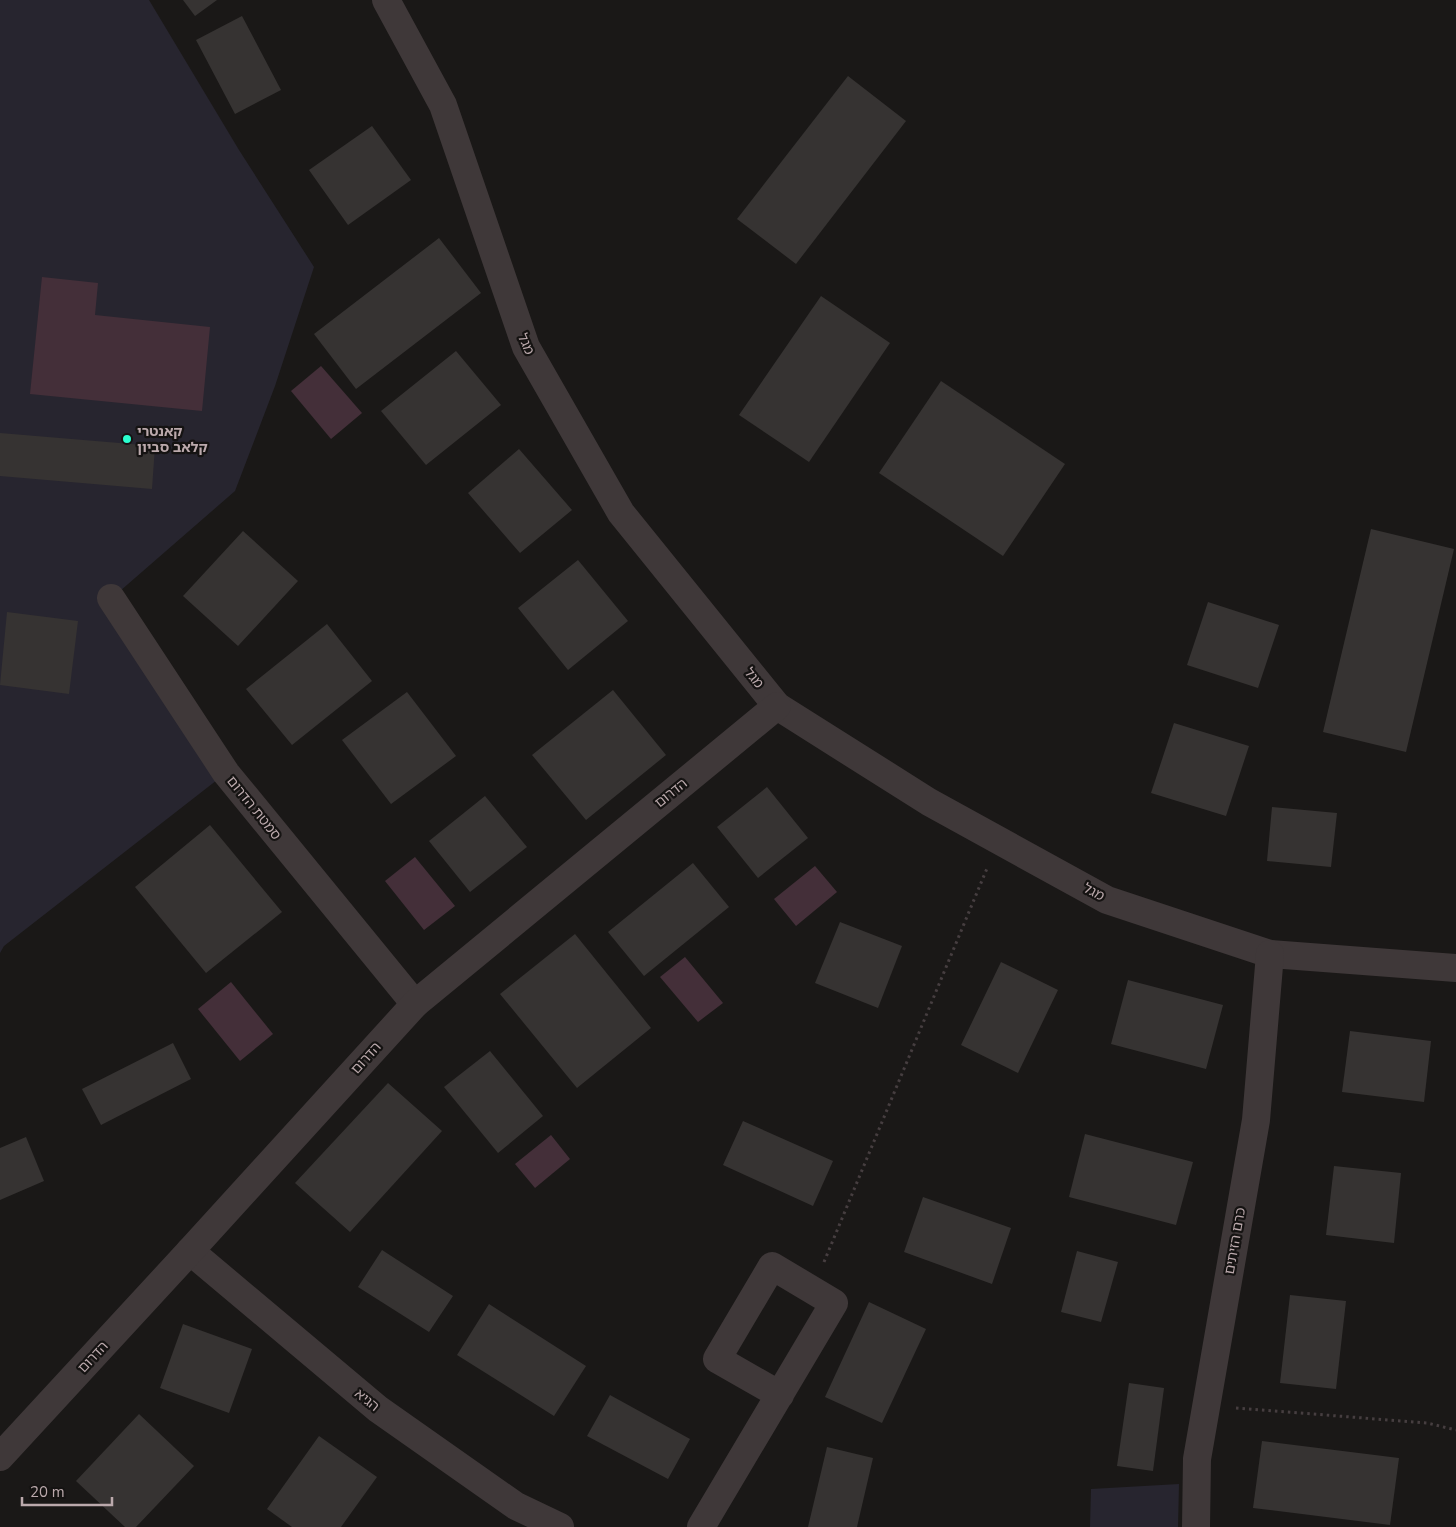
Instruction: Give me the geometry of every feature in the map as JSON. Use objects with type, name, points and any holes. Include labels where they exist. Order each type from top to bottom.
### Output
[{"type":"street","name":"מגל","points":[[386,0],[443,105],[526,347],[621,513],[777,706],[929,802],[1107,900],[1270,954],[1456,968]]},
{"type":"street","name":"סמטת הדרום","points":[[112,598],[226,773],[415,1004]]},
{"type":"street","name":"הדרום","points":[[0,1457],[415,1004],[777,706]]},
{"type":"street","name":"כרם הזיתים","points":[[1196,1527],[1198,1459],[1256,1120],[1270,954]]},
{"type":"street","name":"הגיא","points":[[190,1251],[378,1409],[516,1506],[560,1527]]},
{"type":"street","points":[[701,1527],[780,1395],[834,1303],[772,1266],[718,1359],[780,1395]]},
{"type":"path","points":[[813,1290],[999,840]]},
{"type":"path","points":[[1207,1406],[1427,1423],[1456,1430]]},
{"type":"shaded area","name":"קאנטרי קלאב סביון","points":[[0,0],[149,0],[239,150],[314,267],[275,386],[235,491],[112,598],[226,773],[4,946],[0,953]]},
{"type":"shaded area","points":[[42,277],[98,283],[95,315],[210,327],[202,411],[30,394]]},
{"type":"shaded area","points":[[321,366],[362,413],[331,439],[291,391]]},
{"type":"shaded area","points":[[415,857],[455,906],[424,930],[385,881]]},
{"type":"shaded area","points":[[815,866],[837,892],[796,926],[774,899]]},
{"type":"shaded area","points":[[685,957],[723,1003],[698,1022],[660,977]]},
{"type":"shaded area","points":[[231,982],[273,1034],[240,1061],[198,1009]]},
{"type":"shaded area","points":[[551,1135],[570,1159],[535,1188],[515,1164]]},
{"type":"shaded area","points":[[1179,1484],[1178,1527],[1090,1527],[1091,1489]]},
{"type":"building","points":[[183,0],[217,0],[195,16]]},
{"type":"building","points":[[242,16],[281,90],[235,114],[196,40]]},
{"type":"building","points":[[848,76],[906,121],[796,264],[737,219]]},
{"type":"building","points":[[372,126],[411,180],[348,225],[309,170]]},
{"type":"building","points":[[439,238],[481,293],[356,389],[314,334]]},
{"type":"building","points":[[821,296],[890,343],[809,462],[739,415]]},
{"type":"building","points":[[456,351],[501,405],[426,465],[381,411]]},
{"type":"building","points":[[941,381],[1065,464],[1003,556],[879,473]]},
{"type":"building","points":[[0,433],[155,446],[152,489],[0,476]]},
{"type":"building","points":[[519,449],[572,510],[520,553],[468,493]]},
{"type":"building","points":[[1371,529],[1454,549],[1406,752],[1323,732]]},
{"type":"building","points":[[243,531],[298,581],[238,646],[183,596]]},
{"type":"building","points":[[578,560],[628,621],[568,670],[518,608]]},
{"type":"building","points":[[1208,602],[1279,625],[1258,688],[1187,665]]},
{"type":"building","points":[[7,612],[78,621],[69,694],[0,685]]},
{"type":"building","points":[[327,624],[372,681],[292,745],[246,689]]},
{"type":"building","points":[[613,690],[666,755],[586,820],[532,755]]},
{"type":"building","points":[[407,692],[456,756],[391,804],[342,740]]},
{"type":"building","points":[[1174,723],[1249,746],[1226,816],[1151,793]]},
{"type":"building","points":[[767,787],[808,838],[758,878],[717,827]]},
{"type":"building","points":[[485,796],[527,847],[470,892],[429,841]]},
{"type":"building","points":[[1272,807],[1337,813],[1331,867],[1267,861]]},
{"type":"building","points":[[210,825],[282,912],[206,973],[135,887]]},
{"type":"building","points":[[693,863],[729,907],[644,976],[608,932]]},
{"type":"building","points":[[840,922],[902,946],[878,1008],[815,983]]},
{"type":"building","points":[[575,934],[651,1028],[577,1088],[500,994]]},
{"type":"building","points":[[1001,962],[1058,990],[1018,1073],[961,1045]]},
{"type":"building","points":[[1128,980],[1223,1005],[1206,1069],[1111,1044]]},
{"type":"building","points":[[1350,1031],[1431,1041],[1424,1102],[1342,1092]]},
{"type":"building","points":[[173,1043],[191,1079],[101,1125],[82,1089]]},
{"type":"building","points":[[490,1051],[543,1116],[498,1153],[444,1087]]},
{"type":"building","points":[[388,1083],[442,1131],[350,1232],[295,1183]]},
{"type":"building","points":[[743,1121],[833,1161],[813,1206],[723,1165]]},
{"type":"building","points":[[1085,1134],[1193,1162],[1176,1225],[1069,1197]]},
{"type":"building","points":[[26,1137],[44,1181],[0,1200],[0,1148]]},
{"type":"building","points":[[1334,1166],[1401,1173],[1394,1243],[1326,1235]]},
{"type":"building","points":[[923,1197],[1011,1228],[992,1284],[904,1252]]},
{"type":"building","points":[[382,1250],[453,1296],[429,1332],[358,1287]]},
{"type":"building","points":[[1077,1251],[1118,1262],[1101,1322],[1061,1312]]},
{"type":"building","points":[[1290,1295],[1346,1301],[1336,1389],[1280,1383]]},
{"type":"building","points":[[869,1302],[926,1329],[882,1423],[825,1397]]},
{"type":"building","points":[[489,1304],[586,1366],[554,1416],[457,1355]]},
{"type":"building","points":[[183,1324],[252,1349],[229,1413],[160,1388]]},
{"type":"building","points":[[1129,1383],[1164,1388],[1153,1471],[1117,1466]]},
{"type":"building","points":[[610,1395],[690,1439],[668,1479],[587,1436]]},
{"type":"building","points":[[139,1414],[194,1466],[136,1527],[125,1527],[76,1481]]},
{"type":"building","points":[[319,1436],[377,1477],[341,1527],[292,1527],[267,1509]]},
{"type":"building","points":[[1262,1441],[1399,1458],[1390,1525],[1253,1508]]},
{"type":"building","points":[[827,1447],[873,1458],[857,1527],[808,1527]]},
{"type":"place","name":"קאנטרי קלאב סביון","points":[[127,439]]}]
